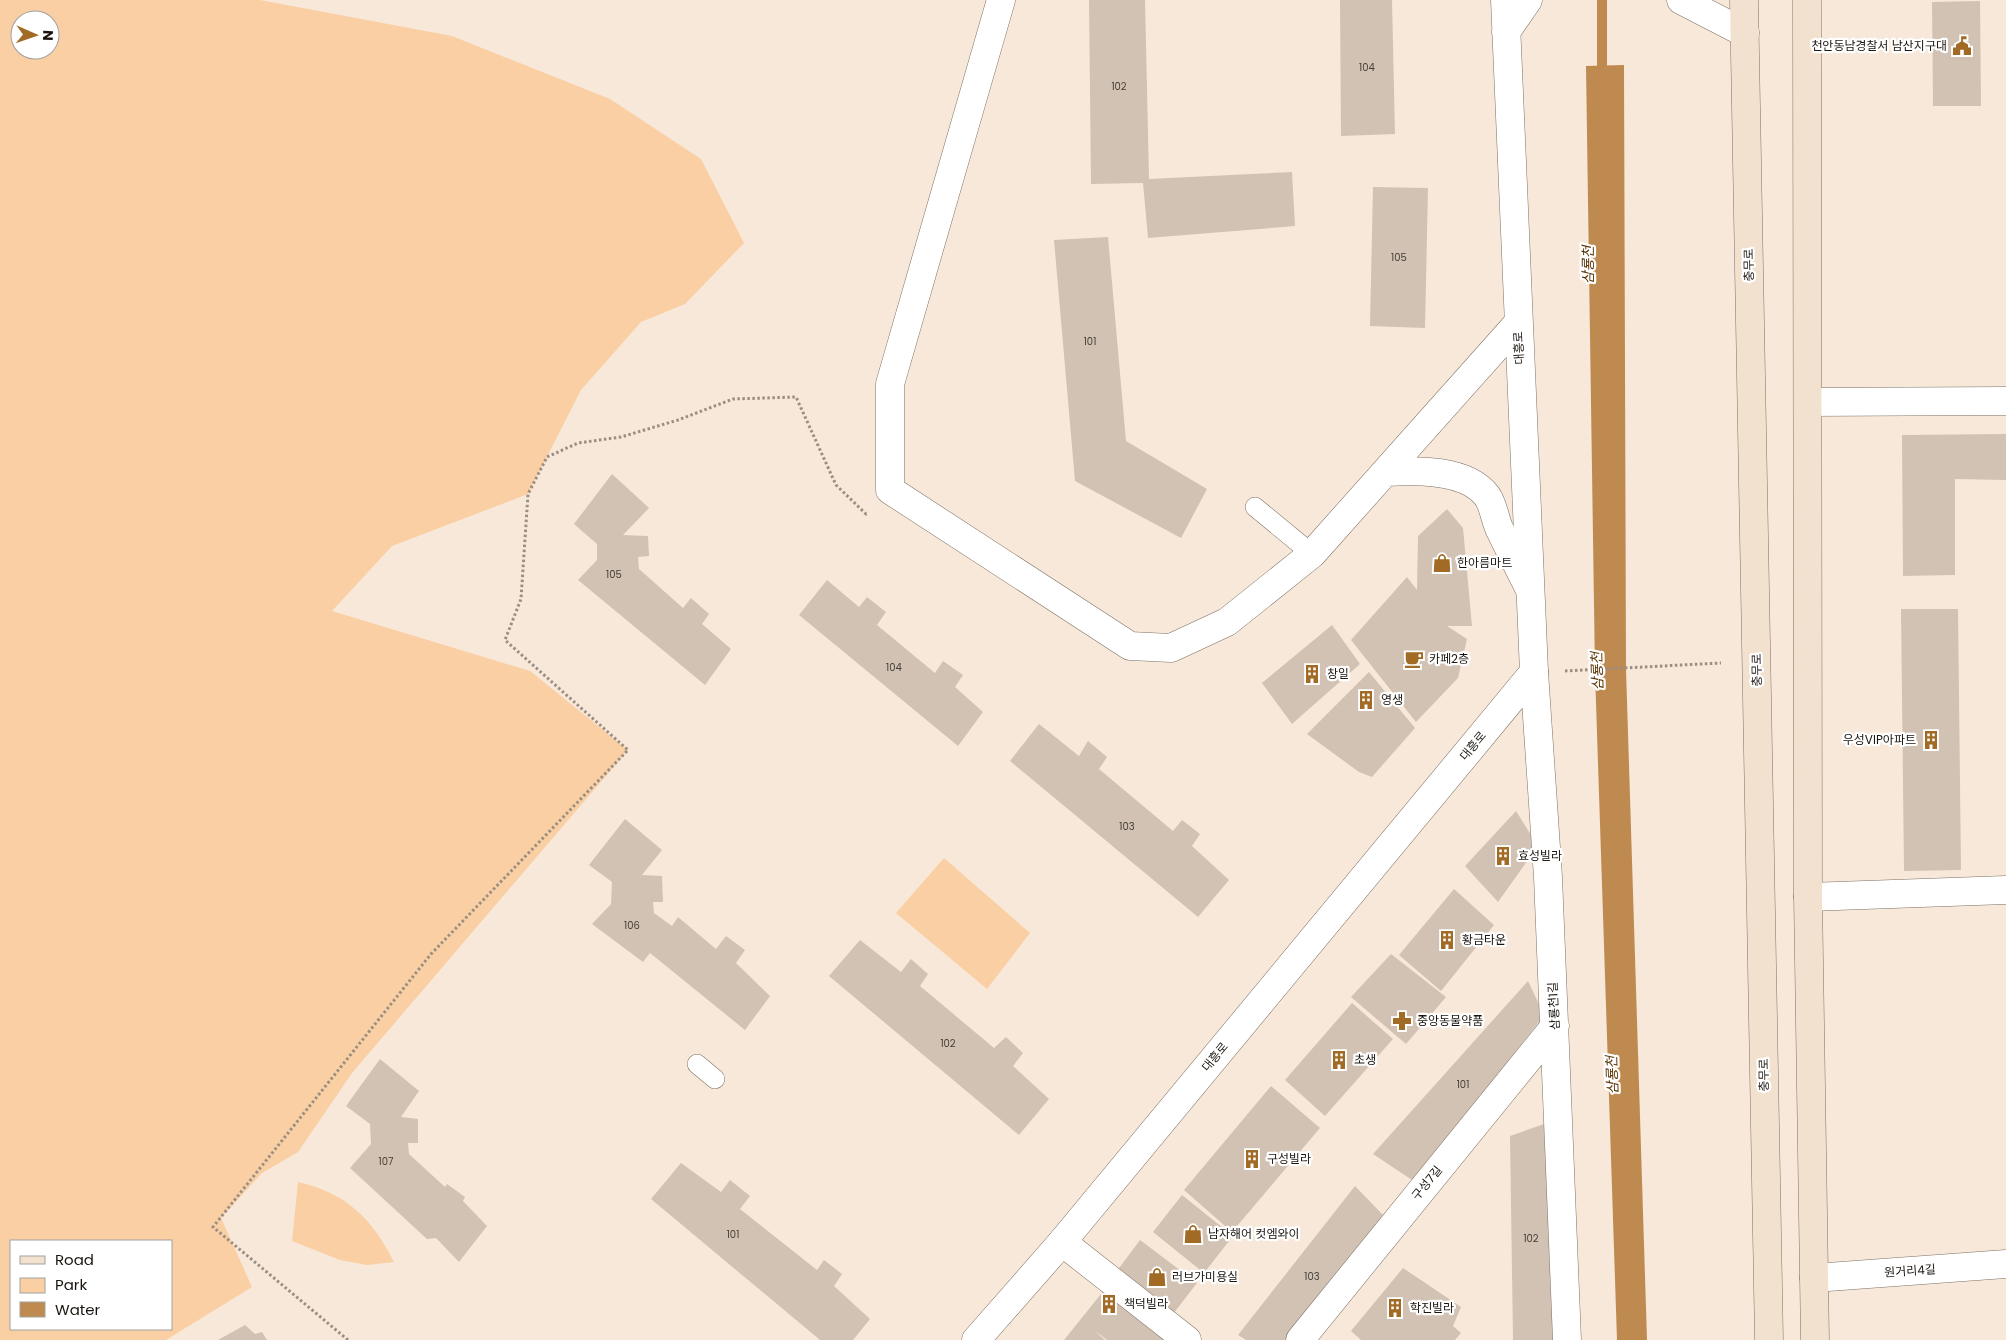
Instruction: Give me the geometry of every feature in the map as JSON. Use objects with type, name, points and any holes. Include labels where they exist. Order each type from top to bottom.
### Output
[{"type":"main road","name":"충무로","points":[[1744,0],[1769,1340]]},
{"type":"main road","points":[[1807,0],[1808,897],[1816,1340]]},
{"type":"street","points":[[1001,0],[890,384],[890,490],[1130,646],[1171,648],[1228,622],[1312,554],[1518,323]]},
{"type":"street","name":"대흥로","points":[[976,1340],[1062,1242],[1534,672],[1505,0]]},
{"type":"street","points":[[1506,32],[1528,0]]},
{"type":"street","points":[[1687,4],[1745,33]]},
{"type":"street","points":[[1808,402],[2006,401]]},
{"type":"street","points":[[1386,472],[1412,470],[1444,473],[1469,482],[1487,496],[1499,527],[1530,590]]},
{"type":"street","name":"삼룡천1길","points":[[1534,672],[1548,877],[1567,1340]]},
{"type":"street","points":[[1808,897],[2006,890]]},
{"type":"street","name":"구성7길","points":[[1300,1340],[1555,1026]]},
{"type":"street","points":[[1062,1242],[1187,1340]]},
{"type":"street","name":"원거리4길","points":[[1814,1278],[2006,1264]]},
{"type":"lane","points":[[1255,507],[1312,554]]},
{"type":"lane","points":[[697,1064],[715,1079]]},
{"type":"path","points":[[348,1340],[213,1227],[431,954],[628,750],[505,640],[521,599],[528,494],[547,457],[578,443],[620,438],[678,420],[733,399],[796,397],[836,486],[866,514],[890,490]]},
{"type":"path","points":[[1534,672],[1721,663]]},
{"type":"green space","points":[[0,0],[260,0],[452,36],[610,99],[701,159],[744,243],[685,304],[641,322],[581,390],[528,494],[392,546],[332,611],[530,671],[628,750],[352,1073],[298,1152],[262,1173],[221,1218],[252,1287],[166,1340],[0,1340]]},
{"type":"green space","points":[[944,858],[1030,933],[987,989],[896,913]]},
{"type":"green space","points":[[298,1182],[330,1193],[356,1210],[376,1232],[394,1262],[367,1265],[340,1260],[292,1241]]},
{"type":"water","points":[[1624,65],[1626,669],[1647,1340],[1617,1340],[1595,672],[1586,66]]},
{"type":"building","points":[[1089,0],[1145,0],[1149,179],[1292,172],[1295,226],[1148,238],[1143,183],[1091,184]]},
{"type":"building","points":[[1340,0],[1392,0],[1395,134],[1341,136]]},
{"type":"building","points":[[1980,1],[1981,106],[1933,106],[1932,2]]},
{"type":"building","points":[[1373,187],[1428,188],[1425,328],[1370,326]]},
{"type":"building","points":[[1108,237],[1126,441],[1207,489],[1181,538],[1075,481],[1054,240]]},
{"type":"building","points":[[2006,434],[2006,480],[1955,479],[1955,575],[1903,576],[1902,435]]},
{"type":"building","points":[[612,474],[649,508],[623,535],[648,536],[649,556],[638,557],[639,569],[683,608],[691,598],[709,614],[702,624],[731,649],[705,685],[578,580],[597,560],[597,544],[574,524]]},
{"type":"building","name":"카페2층","points":[[1447,509],[1463,528],[1472,626],[1447,626],[1467,639],[1458,678],[1416,722],[1351,640],[1407,577],[1417,590],[1418,536]]},
{"type":"building","points":[[827,580],[859,607],[867,597],[886,612],[877,625],[935,673],[943,661],[963,675],[955,687],[983,712],[958,746],[799,615]]},
{"type":"building","name":"우성VIP아파트","points":[[1901,609],[1958,609],[1961,870],[1904,871]]},
{"type":"building","name":"창일","points":[[1332,625],[1360,664],[1292,724],[1262,683]]},
{"type":"building","name":"영생","points":[[1369,672],[1415,728],[1372,777],[1359,772],[1307,734]]},
{"type":"building","points":[[1039,724],[1079,756],[1088,741],[1107,757],[1099,769],[1173,831],[1182,820],[1200,834],[1192,846],[1229,880],[1198,917],[1010,761]]},
{"type":"building","name":"효성빌라","points":[[1516,811],[1538,846],[1498,902],[1465,866]]},
{"type":"building","points":[[625,819],[662,850],[642,875],[662,876],[663,902],[653,902],[654,913],[672,926],[678,917],[716,949],[726,936],[745,950],[736,963],[770,996],[745,1030],[650,953],[643,962],[592,924],[611,904],[612,882],[589,865]]},
{"type":"building","name":"황금타운","points":[[1454,889],[1494,925],[1441,991],[1399,955]]},
{"type":"building","points":[[860,940],[901,972],[911,959],[928,974],[920,986],[994,1048],[1006,1037],[1023,1053],[1013,1066],[1049,1099],[1019,1135],[829,976]]},
{"type":"building","name":"중앙동물약품","points":[[1391,954],[1446,997],[1406,1044],[1351,997]]},
{"type":"building","points":[[1528,981],[1544,1015],[1415,1182],[1373,1154]]},
{"type":"building","name":"초생","points":[[1352,1003],[1393,1039],[1325,1116],[1285,1080]]},
{"type":"building","points":[[380,1059],[419,1091],[401,1117],[418,1119],[418,1143],[408,1143],[409,1154],[445,1187],[447,1184],[465,1197],[463,1201],[487,1226],[459,1262],[436,1238],[427,1239],[350,1168],[371,1144],[370,1124],[346,1106]]},
{"type":"building","name":"구성빌라","points":[[1271,1086],[1320,1128],[1232,1232],[1184,1190]]},
{"type":"building","points":[[1547,1123],[1555,1340],[1513,1340],[1510,1136]]},
{"type":"building","points":[[681,1163],[721,1192],[730,1180],[750,1196],[740,1209],[817,1270],[824,1260],[842,1274],[834,1286],[870,1319],[853,1340],[820,1340],[651,1199]]},
{"type":"building","points":[[1355,1186],[1384,1216],[1290,1340],[1246,1340],[1238,1335]]},
{"type":"building","name":"남자해어 컷엠와이","points":[[1182,1195],[1233,1236],[1204,1273],[1153,1232]]},
{"type":"building","name":"러브가미용실","points":[[1140,1240],[1197,1283],[1173,1314],[1117,1271]]},
{"type":"building","name":"학진빌라","points":[[1403,1268],[1461,1307],[1453,1326],[1461,1333],[1455,1340],[1361,1340],[1351,1331]]},
{"type":"building","name":"책덕빌라","points":[[1105,1289],[1169,1340],[1107,1340],[1094,1330],[1105,1340],[1064,1340]]},
{"type":"building","points":[[245,1325],[255,1334],[262,1332],[267,1340],[218,1340]]},
{"type":"waterway","name":"삼룡천","points":[[1602,0],[1602,79]]},
{"type":"place","name":"천안동남경찰서 남산지구대","points":[[1962,46]]},
{"type":"place","name":"한아름마트","points":[[1442,563]]},
{"type":"place","name":"카페2층","points":[[1414,659]]},
{"type":"place","name":"창일","points":[[1312,674]]},
{"type":"place","name":"영생","points":[[1366,700]]},
{"type":"place","name":"우성VIP아파트","points":[[1931,740]]},
{"type":"place","name":"효성빌라","points":[[1503,856]]},
{"type":"place","name":"황금타운","points":[[1447,940]]},
{"type":"place","name":"중앙동물약품","points":[[1402,1021]]},
{"type":"place","name":"초생","points":[[1339,1060]]},
{"type":"place","name":"구성빌라","points":[[1252,1159]]},
{"type":"place","name":"남자해어 컷엠와이","points":[[1193,1234]]},
{"type":"place","name":"러브가미용실","points":[[1157,1277]]},
{"type":"place","name":"책덕빌라","points":[[1109,1304]]},
{"type":"place","name":"학진빌라","points":[[1395,1308]]}]
